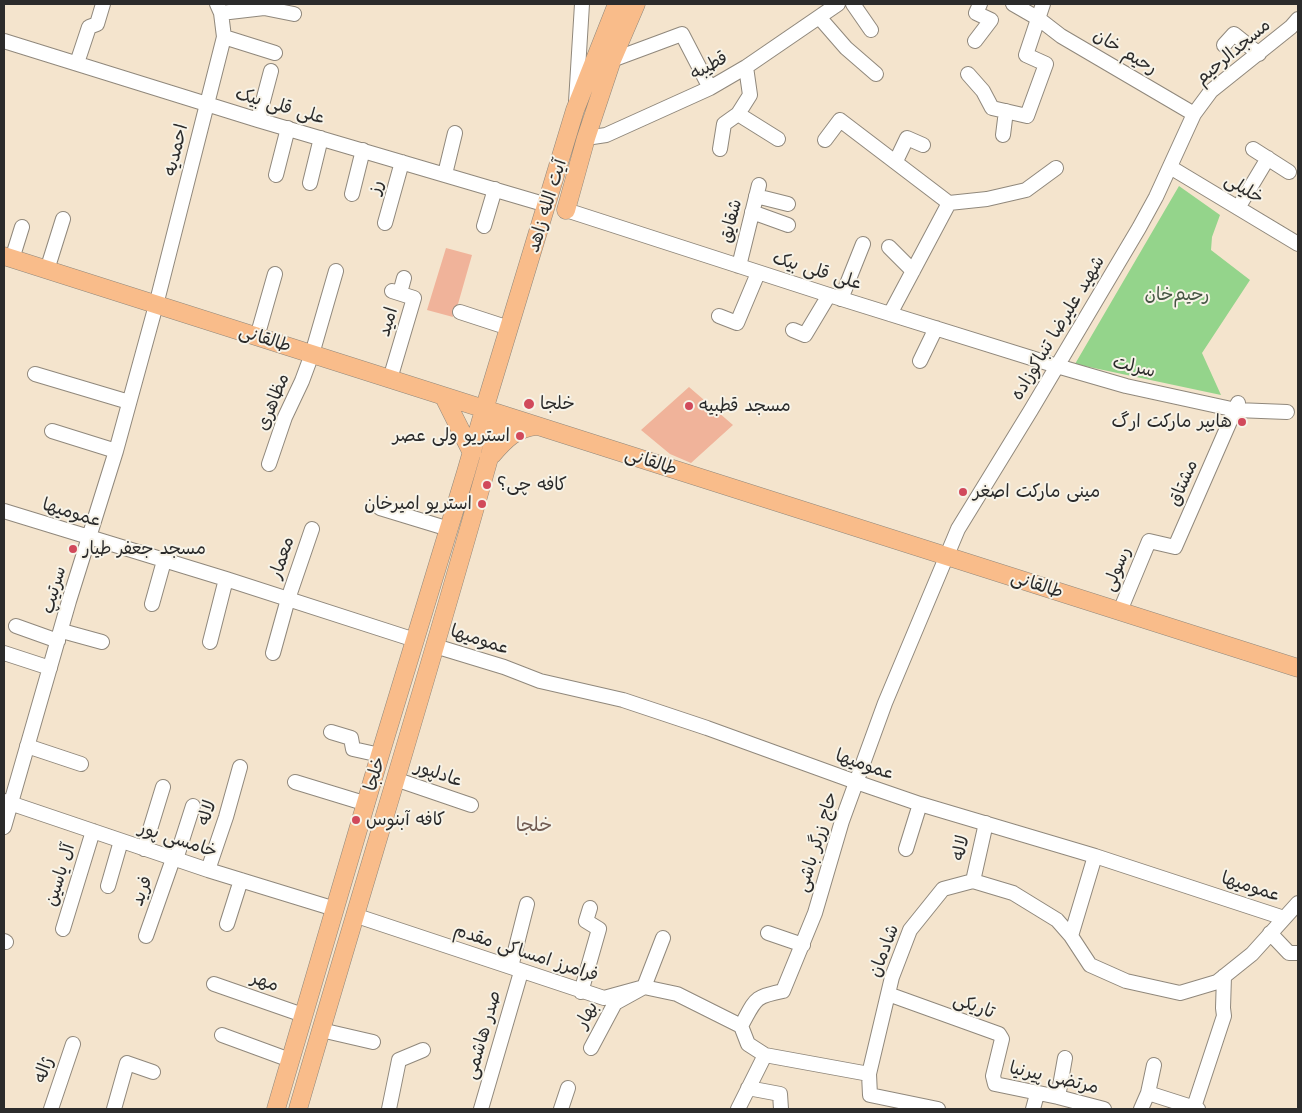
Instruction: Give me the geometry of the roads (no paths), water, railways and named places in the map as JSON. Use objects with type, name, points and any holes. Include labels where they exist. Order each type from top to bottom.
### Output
[{"type":"main road","name":"آیت الله زاهد","points":[[484,410],[576,110],[617,4]]},
{"type":"main road","name":"آیت الله زاهد","points":[[566,210],[586,138],[612,60],[636,4]]},
{"type":"main road","name":"طالقانی","points":[[8,258],[1298,668]]},
{"type":"main road","points":[[444,397],[472,453]]},
{"type":"main road","name":"خلجا","points":[[298,1109],[435,646],[475,475],[472,453],[484,410]]},
{"type":"main road","name":"خلجا","points":[[276,1109],[380,755],[449,530],[475,475],[490,457],[501,415]]},
{"type":"main road","points":[[490,457],[513,434],[526,426],[537,426]]},
{"type":"main road","points":[[353,850],[372,855]]},
{"type":"street","points":[[77,63],[89,26],[97,24],[103,4]]},
{"type":"street","points":[[576,110],[582,4]]},
{"type":"street","name":"قطیبه","points":[[586,138],[606,135],[710,88],[746,67],[838,4]]},
{"type":"street","points":[[853,4],[871,30]]},
{"type":"street","points":[[975,41],[991,20],[976,13],[980,4]]},
{"type":"street","points":[[1013,4],[1040,19]]},
{"type":"street","points":[[968,74],[983,91],[992,108],[1027,116],[1046,64],[1026,55],[1040,19],[1043,4]]},
{"type":"street","points":[[219,8],[264,8],[294,14]]},
{"type":"street","name":"احمدیه","points":[[156,305],[224,37],[219,8]]},
{"type":"street","points":[[819,17],[846,48],[876,74]]},
{"type":"street","name":"رحیم خان","points":[[1040,19],[1061,36],[1194,114]]},
{"type":"street","name":"مسجدالرحیم","points":[[1194,114],[1211,91],[1296,27]]},
{"type":"street","points":[[612,60],[682,34],[710,88]]},
{"type":"street","points":[[1224,45],[1234,34],[1259,54]]},
{"type":"street","points":[[224,37],[275,53]]},
{"type":"street","name":"علی قلی بیک","points":[[4,43],[77,63],[258,120],[547,205]]},
{"type":"street","points":[[720,149],[724,124],[738,114],[750,95],[746,67]]},
{"type":"street","points":[[258,120],[271,71]]},
{"type":"street","points":[[1003,135],[1006,111]]},
{"type":"street","points":[[738,114],[778,139]]},
{"type":"street","name":"شهید علیرضا تنباکوزاده","points":[[946,556],[958,529],[1138,228],[1194,114]]},
{"type":"street","points":[[825,140],[840,120],[949,203],[987,199],[1026,190],[1056,168]]},
{"type":"street","points":[[276,175],[288,128]]},
{"type":"street","points":[[445,174],[455,133]]},
{"type":"street","points":[[310,183],[321,138]]},
{"type":"street","points":[[896,161],[908,138],[923,145]]},
{"type":"street","points":[[1253,149],[1289,172]]},
{"type":"street","points":[[352,194],[362,150]]},
{"type":"street","points":[[1238,208],[1268,158]]},
{"type":"street","name":"رز","points":[[385,223],[402,162]]},
{"type":"street","name":"خلیلی","points":[[1170,166],[1298,244]]},
{"type":"street","points":[[484,226],[495,189]]},
{"type":"street","name":"شقایق","points":[[739,266],[758,190],[788,204]]},
{"type":"street","points":[[890,314],[949,203]]},
{"type":"street","name":"علی قلی بیک","points":[[566,210],[758,273],[1057,366]]},
{"type":"street","points":[[752,212],[788,225]]},
{"type":"street","points":[[47,270],[62,219]]},
{"type":"street","points":[[8,258],[22,227]]},
{"type":"street","points":[[793,330],[805,335],[835,297],[863,244]]},
{"type":"street","points":[[889,247],[914,271]]},
{"type":"street","name":"مظاهری","points":[[269,464],[285,417],[312,354],[336,271]]},
{"type":"street","points":[[719,316],[737,323],[758,273]]},
{"type":"street","points":[[257,337],[275,274]]},
{"type":"street","name":"امید","points":[[390,379],[414,298],[396,292],[404,278]]},
{"type":"street","name":"سرتیپ","points":[[4,828],[7,803],[28,746],[116,451],[156,305]]},
{"type":"street","points":[[460,312],[509,328]]},
{"type":"street","points":[[920,361],[936,328]]},
{"type":"street","name":"سرلت","points":[[1057,366],[1126,386],[1203,402],[1293,414]]},
{"type":"street","points":[[35,374],[129,402]]},
{"type":"street","name":"مشتاق","points":[[1149,541],[1175,547],[1237,406]]},
{"type":"street","points":[[52,432],[116,451]]},
{"type":"street","points":[[380,508],[449,530]]},
{"type":"street","name":"عمومیها","points":[[4,511],[226,579],[415,640]]},
{"type":"street","name":"معمار","points":[[273,653],[288,599],[312,529]]},
{"type":"street","name":"رسولی","points":[[1120,611],[1149,541]]},
{"type":"street","name":"حاج زرگر باشی","points":[[741,1026],[754,1002],[762,995],[783,991],[815,912],[856,782],[885,703],[946,556]]},
{"type":"street","points":[[152,604],[164,561]]},
{"type":"street","points":[[210,642],[226,579]]},
{"type":"street","points":[[16,626],[60,636],[102,642]]},
{"type":"street","name":"عمومیها","points":[[435,646],[540,681],[631,702],[920,804],[1095,856],[1284,918]]},
{"type":"street","points":[[4,653],[50,668]]},
{"type":"street","points":[[332,732],[351,738],[353,749],[380,755]]},
{"type":"street","points":[[28,746],[81,764]]},
{"type":"street","name":"لاله","points":[[208,870],[226,817],[240,766]]},
{"type":"street","name":"عادلپور","points":[[395,779],[470,805]]},
{"type":"street","points":[[295,782],[367,804]]},
{"type":"street","points":[[144,849],[163,786]]},
{"type":"street","name":"خامسی پور","points":[[7,803],[173,859],[334,909]]},
{"type":"street","points":[[906,849],[920,804]]},
{"type":"street","name":"فرید","points":[[146,936],[194,806]]},
{"type":"street","name":"لاله","points":[[973,881],[986,823]]},
{"type":"street","name":"آل یاسین","points":[[63,930],[93,831]]},
{"type":"street","points":[[108,886],[121,841]]},
{"type":"street","points":[[1071,936],[1095,856]]},
{"type":"street","points":[[227,924],[241,880]]},
{"type":"street","points":[[973,881],[1013,892],[1057,920],[1071,936],[1090,965],[1126,981],[1180,993],[1217,982],[1252,954],[1298,903]]},
{"type":"street","name":"شادمان","points":[[869,1074],[892,977],[910,930],[943,889],[973,881]]},
{"type":"street","name":"صدر هاشمی","points":[[481,1109],[516,969],[527,904]]},
{"type":"street","points":[[581,992],[600,928],[586,921],[590,908]]},
{"type":"street","name":"فرامرز امساکی مقدم","points":[[354,915],[581,992],[604,998],[644,987],[677,994],[741,1026]]},
{"type":"street","points":[[768,933],[803,945]]},
{"type":"street","points":[[1270,933],[1289,953],[1298,953]]},
{"type":"street","points":[[644,987],[663,938]]},
{"type":"street","points":[[1148,1093],[1196,1108],[1224,1016],[1224,976]]},
{"type":"street","name":"مهر","points":[[214,984],[303,1015]]},
{"type":"street","name":"بهار","points":[[591,1048],[615,1003],[644,987]]},
{"type":"street","name":"تاریکی","points":[[888,994],[999,1034],[1002,1039],[993,1076],[995,1084]]},
{"type":"street","points":[[741,1026],[748,1044],[765,1055],[869,1074],[870,1094],[938,1109]]},
{"type":"street","points":[[321,1030],[373,1042]]},
{"type":"street","points":[[222,1036],[290,1060]]},
{"type":"street","name":"ژاله","points":[[51,1109],[73,1044]]},
{"type":"street","points":[[389,1109],[399,1060],[423,1050]]},
{"type":"street","points":[[738,1109],[765,1055]]},
{"type":"street","points":[[1058,1097],[1066,1058]]},
{"type":"street","points":[[114,1109],[127,1064],[153,1072]]},
{"type":"street","points":[[1141,1109],[1148,1093],[1154,1065]]},
{"type":"street","name":"مرتضی پیرنیا","points":[[995,1084],[1104,1109]]},
{"type":"street","points":[[561,1109],[568,1088]]},
{"type":"street","points":[[748,1088],[780,1094],[781,1109]]},
{"type":"street","points":[[1033,1109],[1037,1094]]},
{"type":"place","name":"خلجا","points":[[529,404]]},
{"type":"place","name":"مسجد قطبیه","points":[[689,406]]},
{"type":"place","name":"هایپر مارکت ارگ","points":[[1242,422]]},
{"type":"place","name":"استریو ولی عصر","points":[[520,436]]},
{"type":"place","name":"کافه چی؟","points":[[487,485]]},
{"type":"place","name":"مینی مارکت اصغر","points":[[963,492]]},
{"type":"place","name":"استریو امیرخان","points":[[482,504]]},
{"type":"place","name":"مسجد جعفر طیار","points":[[73,549]]},
{"type":"place","name":"کافه آبنوس","points":[[356,820]]},
{"type":"district","name":"خلجا","points":[[534,826]]},
{"type":"park label","name":"رحیم‌خان","points":[[1177,295]]}]
